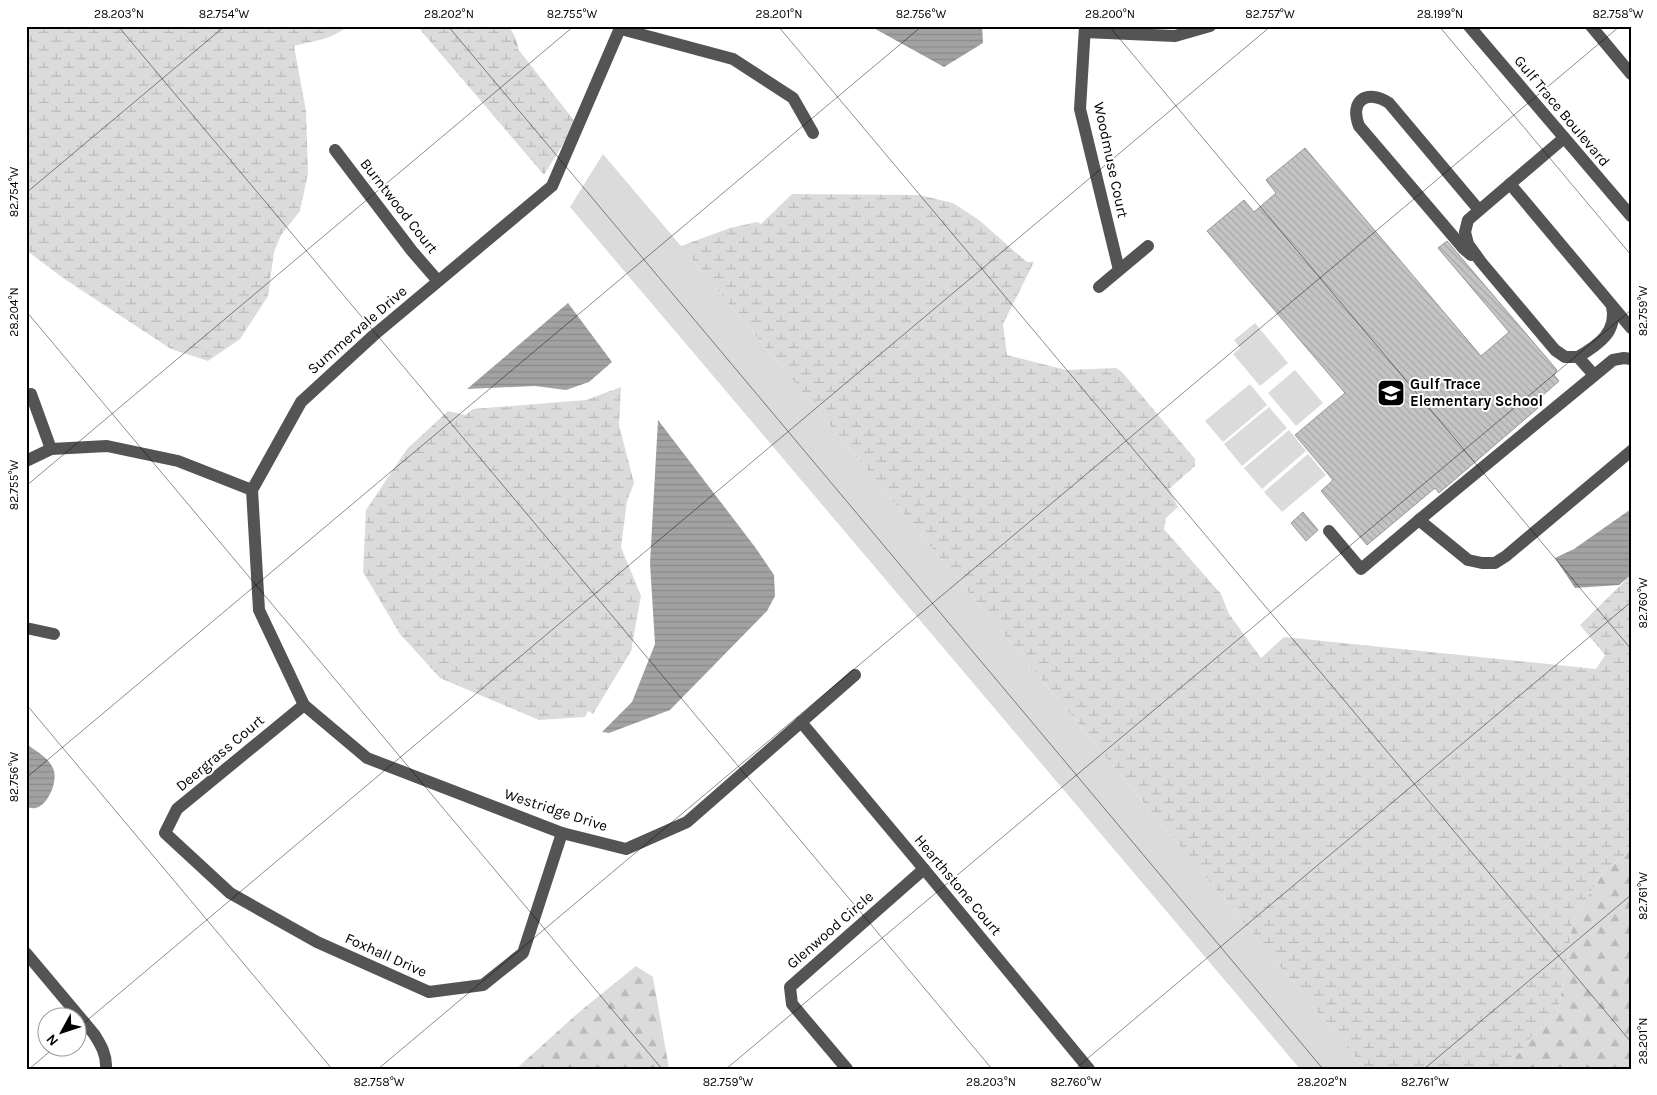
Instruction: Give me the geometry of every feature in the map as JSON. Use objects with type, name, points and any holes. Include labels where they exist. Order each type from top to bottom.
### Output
[{"type":"street","points":[[1085,29],[1175,36],[1210,26]]},
{"type":"street","name":"Gulf Trace Boulevard","points":[[1469,26],[1631,216]]},
{"type":"street","points":[[1591,26],[1631,74]]},
{"type":"street","points":[[621,28],[733,59],[793,98],[813,134]]},
{"type":"street","name":"Summervale Drive","points":[[252,490],[301,402],[374,335],[552,186],[621,28]]},
{"type":"street","name":"Woodmuse Court","points":[[1085,29],[1080,109],[1119,270]]},
{"type":"street","points":[[1479,210],[1389,103],[1380,98],[1368,96],[1360,101],[1355,109],[1355,116],[1359,126],[1464,250],[1481,262]]},
{"type":"street","points":[[1564,138],[1468,220],[1465,232],[1468,244],[1555,350],[1565,357],[1578,357],[1600,342],[1613,324],[1612,306]]},
{"type":"street","name":"Burntwood Court","points":[[335,150],[412,251],[438,281]]},
{"type":"street","points":[[1510,184],[1631,328]]},
{"type":"street","points":[[1099,287],[1148,246]]},
{"type":"street","points":[[1578,357],[1594,375]]},
{"type":"street","points":[[1329,530],[1361,569],[1613,360],[1631,359]]},
{"type":"street","points":[[31,394],[51,449]]},
{"type":"street","points":[[26,461],[51,449],[107,446],[178,461],[252,490],[259,610],[304,705]]},
{"type":"street","points":[[1419,520],[1468,560],[1482,563],[1495,562],[1506,556],[1631,451]]},
{"type":"street","points":[[26,628],[54,634]]},
{"type":"street","name":"Westridge Drive","points":[[304,705],[367,758],[562,832],[626,849],[687,822],[855,674]]},
{"type":"street","name":"Deergrass Court","points":[[165,834],[177,810],[304,705]]},
{"type":"street","name":"Hearthstone Court","points":[[801,722],[1089,1069]]},
{"type":"street","name":"Foxhall Drive","points":[[165,834],[230,893],[317,942],[429,992],[483,985],[523,953],[562,832]]},
{"type":"street","name":"Glenwood Circle","points":[[848,1069],[792,1004],[790,987],[924,869]]},
{"type":"street","points":[[26,953],[94,1034],[103,1048],[107,1062],[106,1069]]},
{"type":"green space","points":[[26,26],[347,26],[329,37],[294,46],[306,111],[308,173],[300,211],[281,235],[274,252],[268,296],[240,339],[208,361],[171,349],[63,278],[26,250]]},
{"type":"green space","points":[[417,26],[500,26],[576,123],[544,175]]},
{"type":"green space","points":[[500,26],[509,26],[519,50]]},
{"type":"green space","points":[[603,154],[1365,1069],[1300,1069],[570,207]]},
{"type":"green space","points":[[792,194],[919,195],[953,203],[979,220],[1027,262],[1034,262],[1003,324],[1007,355],[1066,370],[1116,368],[1122,372],[1195,459],[1195,466],[1169,489],[1178,507],[1166,518],[1164,529],[1221,594],[1229,614],[1261,658],[1284,637],[1596,669],[1605,655],[1580,625],[1631,575],[1631,850],[1603,872],[1573,921],[1558,1013],[1533,1035],[1514,1059],[1503,1069],[1365,1069],[681,246],[730,228],[757,222],[761,224]]},
{"type":"green space","points":[[1255,323],[1288,363],[1260,386],[1233,354],[1240,348],[1234,340]]},
{"type":"green space","points":[[1295,370],[1323,403],[1296,426],[1268,393]]},
{"type":"green space","points":[[1250,384],[1267,405],[1223,442],[1205,421]]},
{"type":"green space","points":[[621,387],[619,425],[634,483],[627,501],[621,547],[641,596],[631,651],[593,714],[588,711],[585,717],[539,720],[440,678],[400,634],[363,572],[366,510],[407,449],[448,411],[465,415],[473,409],[586,400]]},
{"type":"green space","points":[[1269,407],[1287,428],[1242,466],[1224,444]]},
{"type":"green space","points":[[1289,430],[1306,451],[1262,489],[1244,468]]},
{"type":"green space","points":[[1308,454],[1326,475],[1282,512],[1264,492]]},
{"type":"green space","points":[[1631,850],[1631,1069],[1503,1069],[1514,1059],[1533,1035],[1558,1013],[1573,921],[1603,872]]},
{"type":"green space","points":[[636,966],[653,977],[669,1069],[516,1069],[578,1013]]},
{"type":"shaded area","points":[[870,26],[982,26],[983,43],[944,67]]},
{"type":"shaded area","points":[[568,303],[612,362],[589,382],[566,390],[535,386],[467,389]]},
{"type":"shaded area","points":[[658,420],[755,547],[774,575],[775,596],[767,611],[670,710],[609,733],[602,732],[632,702],[655,644],[650,563]]},
{"type":"shaded area","points":[[1631,509],[1631,575],[1619,585],[1575,588],[1555,558],[1574,549]]},
{"type":"shaded area","points":[[26,744],[49,762],[55,777],[48,798],[38,807],[32,808],[26,806]]},
{"type":"building","points":[[1305,148],[1481,356],[1509,332],[1438,248],[1447,241],[1557,370],[1554,375],[1559,381],[1534,403],[1538,408],[1439,493],[1435,488],[1367,545],[1321,491],[1333,480],[1295,435],[1345,393],[1207,231],[1244,200],[1254,212],[1276,193],[1266,180]]},
{"type":"building","points":[[1303,512],[1318,530],[1306,541],[1291,523]]},
{"type":"place","name":"Gulf Trace Elementary School","points":[[1391,393]]}]
